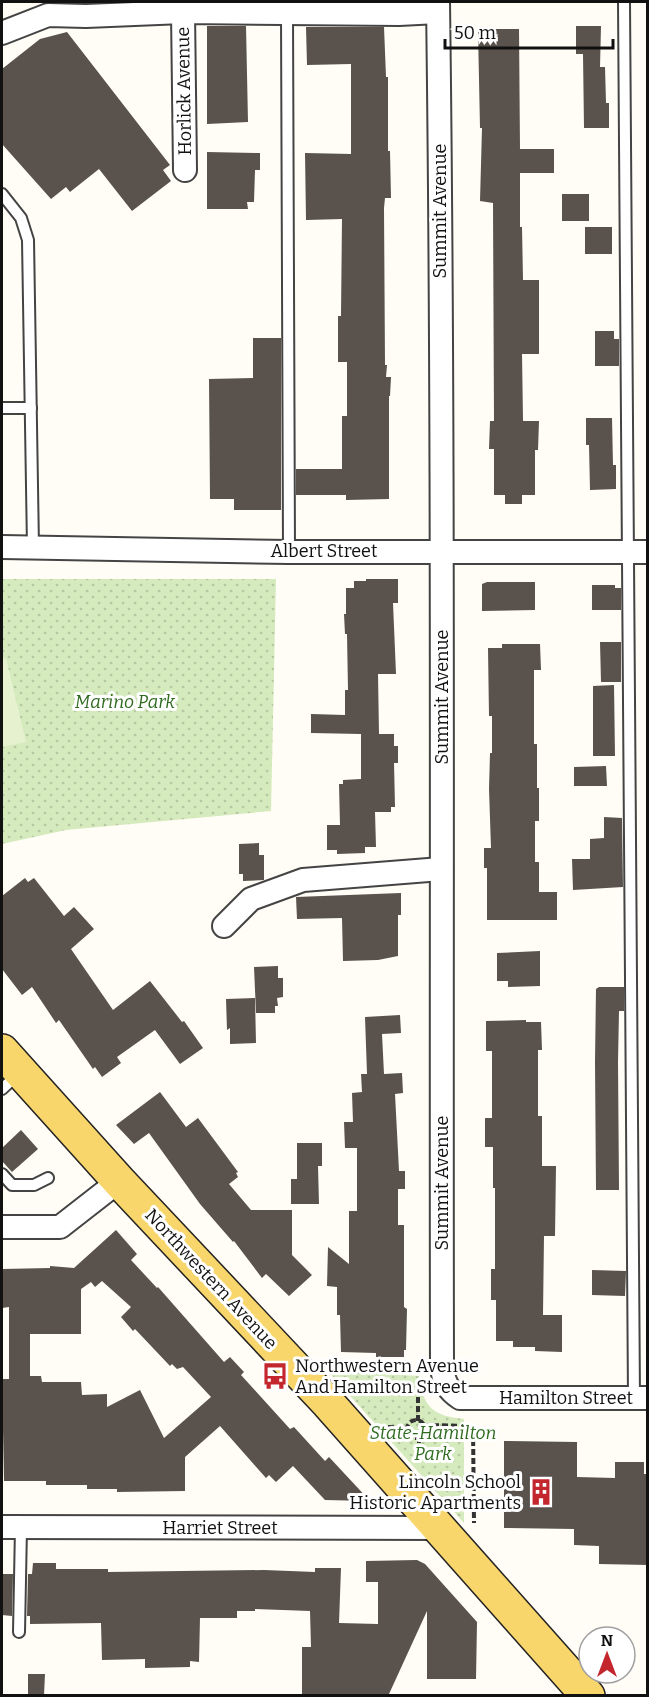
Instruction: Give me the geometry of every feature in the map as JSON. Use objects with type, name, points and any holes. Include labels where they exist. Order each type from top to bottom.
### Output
[{"type":"main road","name":"Northwestern Avenue","points":[[8,1071],[119,1181],[320,1395],[588,1695]]},
{"type":"street","points":[[2,32],[51,8],[86,16],[183,12],[399,14],[438,7]]},
{"type":"street","name":"Summit Avenue","points":[[438,7],[443,552],[442,1368],[444,1382],[450,1391]]},
{"type":"street","name":"Horlick Avenue","points":[[183,12],[185,171]]},
{"type":"street","name":"Albert Street","points":[[2,547],[290,552],[637,552]]},
{"type":"street","points":[[224,926],[251,899],[303,880],[441,869]]},
{"type":"street","points":[[2,1227],[60,1227],[119,1181]]},
{"type":"street","name":"Hamilton Street","points":[[450,1391],[460,1398],[641,1398]]},
{"type":"street","name":"Harriet Street","points":[[11,1527],[439,1528]]},
{"type":"lane","points":[[624,2],[637,552],[641,1398]]},
{"type":"lane","points":[[287,14],[290,552]]},
{"type":"lane","points":[[2,194],[21,219],[28,240],[33,547]]},
{"type":"lane","points":[[2,408],[31,408]]},
{"type":"lane","points":[[2,1174],[12,1185],[34,1185],[48,1178]]},
{"type":"lane","points":[[11,1527],[19,1632]]},
{"type":"path","points":[[336,1371],[418,1372]]},
{"type":"path","points":[[418,1421],[418,1391],[422,1387]]},
{"type":"path","points":[[419,1437],[411,1437],[408,1433],[409,1422],[418,1421],[424,1425],[473,1426],[474,1523]]},
{"type":"path","points":[[419,1463],[419,1437],[424,1431],[424,1425]]},
{"type":"path","points":[[388,1427],[407,1428]]},
{"type":"green space","name":"Marino Park","points":[[2,579],[276,579],[271,811],[66,830],[2,844]]},
{"type":"green space","points":[[6,658],[26,742],[2,747],[2,659]]},
{"type":"green space","name":"State-Hamilton Park","points":[[327,1370],[419,1376],[423,1395],[431,1408],[453,1418],[464,1419],[464,1523]]},
{"type":"building","points":[[207,26],[246,26],[248,122],[207,124]]},
{"type":"building","points":[[576,26],[601,26],[600,67],[605,67],[609,128],[584,128],[583,54],[576,54]]},
{"type":"building","points":[[306,27],[384,27],[386,77],[388,77],[388,151],[390,151],[391,198],[385,198],[384,208],[385,365],[387,365],[386,377],[391,377],[389,499],[346,500],[346,495],[296,495],[296,469],[342,469],[342,416],[347,416],[347,362],[338,362],[342,219],[306,220],[305,153],[351,154],[351,64],[307,65]]},
{"type":"building","points":[[485,29],[519,29],[520,149],[554,149],[554,173],[520,173],[523,280],[539,280],[539,354],[522,354],[523,421],[539,421],[538,450],[535,450],[535,495],[522,495],[522,504],[505,504],[505,495],[494,495],[494,449],[489,449],[490,421],[494,421],[493,203],[480,201],[482,128],[480,128],[478,31],[485,31]]},
{"type":"building","points":[[67,32],[170,165],[163,170],[171,181],[132,211],[99,169],[70,192],[66,187],[51,199],[2,144],[2,69],[40,39]]},
{"type":"building","points":[[207,152],[260,153],[260,170],[255,170],[254,202],[247,202],[248,209],[207,209]]},
{"type":"building","points":[[562,194],[589,194],[589,221],[562,221]]},
{"type":"building","points":[[585,227],[612,227],[612,254],[585,254]]},
{"type":"building","points":[[595,331],[614,331],[614,339],[619,339],[619,366],[595,366]]},
{"type":"building","points":[[253,338],[281,338],[281,510],[234,510],[234,499],[210,499],[209,379],[253,378]]},
{"type":"building","points":[[586,418],[612,418],[616,489],[590,490]]},
{"type":"building","points":[[366,579],[398,579],[398,603],[393,603],[396,674],[378,674],[379,734],[394,734],[394,746],[398,746],[398,763],[394,763],[395,807],[391,807],[391,812],[375,812],[376,847],[365,847],[365,853],[337,854],[337,850],[327,850],[327,825],[340,825],[339,784],[343,784],[343,780],[361,779],[361,734],[311,733],[311,714],[345,715],[345,690],[348,690],[347,634],[345,634],[344,614],[346,614],[346,588],[354,588],[354,581],[366,581]]},
{"type":"building","points":[[487,582],[535,582],[535,610],[482,611],[482,584]]},
{"type":"building","points":[[592,585],[615,585],[615,588],[621,588],[621,610],[592,610]]},
{"type":"building","points":[[600,642],[621,642],[621,682],[601,682]]},
{"type":"building","points":[[502,644],[540,644],[541,670],[534,670],[534,744],[537,744],[537,788],[539,788],[539,821],[535,821],[535,862],[539,862],[539,892],[557,892],[557,920],[487,920],[487,868],[484,868],[484,848],[491,848],[489,789],[490,753],[492,753],[488,648],[502,648]]},
{"type":"building","points":[[614,685],[615,756],[593,756],[593,686]]},
{"type":"building","points":[[606,766],[607,786],[574,786],[574,767]]},
{"type":"building","points":[[604,817],[622,818],[623,887],[573,890],[572,859],[590,859],[590,839],[604,838]]},
{"type":"building","points":[[259,843],[259,855],[264,855],[264,880],[243,881],[243,874],[239,874],[239,844]]},
{"type":"building","points":[[25,878],[28,882],[34,878],[64,916],[74,907],[94,929],[71,949],[113,1010],[150,981],[182,1022],[184,1021],[203,1048],[180,1064],[155,1030],[117,1057],[121,1063],[102,1077],[95,1067],[93,1069],[59,1020],[56,1023],[32,987],[22,995],[2,969],[2,896]]},
{"type":"building","points":[[401,893],[401,915],[398,915],[398,956],[378,960],[343,961],[342,918],[297,919],[296,897]]},
{"type":"building","points":[[540,951],[540,986],[508,987],[508,981],[497,981],[497,953]]},
{"type":"building","points":[[278,966],[278,978],[283,978],[283,997],[277,998],[278,1006],[275,1006],[275,1013],[256,1013],[254,967]]},
{"type":"building","points":[[624,987],[624,1011],[619,1011],[619,1190],[596,1190],[596,989]]},
{"type":"building","points":[[255,998],[256,1043],[230,1044],[226,999]]},
{"type":"building","points":[[400,1015],[401,1033],[382,1034],[384,1074],[402,1073],[403,1093],[395,1094],[399,1171],[405,1171],[405,1189],[398,1189],[398,1225],[404,1225],[406,1350],[404,1350],[404,1357],[376,1357],[376,1353],[341,1352],[337,1287],[327,1286],[328,1247],[349,1264],[349,1211],[357,1211],[357,1148],[345,1148],[344,1122],[353,1122],[352,1093],[362,1092],[361,1074],[367,1074],[365,1017]]},
{"type":"building","points":[[526,1020],[526,1022],[541,1022],[542,1050],[538,1050],[538,1116],[542,1116],[542,1166],[556,1166],[555,1236],[544,1236],[543,1315],[562,1315],[562,1352],[535,1351],[535,1347],[513,1347],[513,1341],[496,1341],[496,1300],[491,1300],[491,1269],[495,1269],[495,1188],[493,1188],[493,1147],[485,1147],[485,1118],[492,1118],[492,1051],[486,1051],[486,1021]]},
{"type":"building","points":[[160,1092],[186,1127],[198,1118],[238,1172],[236,1173],[238,1177],[229,1184],[251,1210],[292,1210],[292,1255],[312,1275],[289,1296],[266,1274],[262,1278],[234,1241],[200,1204],[149,1133],[134,1144],[116,1125]]},
{"type":"building","points":[[21,1130],[38,1149],[12,1172],[2,1161],[2,1148]]},
{"type":"building","points":[[297,1143],[322,1143],[322,1166],[318,1166],[319,1204],[291,1204],[291,1179],[297,1179]]},
{"type":"building","points":[[116,1230],[137,1254],[131,1260],[224,1362],[230,1357],[244,1372],[241,1375],[290,1429],[294,1427],[325,1461],[329,1457],[370,1501],[325,1500],[293,1466],[276,1482],[269,1475],[266,1478],[220,1426],[185,1457],[185,1491],[117,1492],[117,1489],[87,1489],[87,1485],[46,1485],[46,1481],[4,1481],[2,1379],[9,1379],[9,1307],[2,1308],[2,1269],[50,1268],[50,1266],[74,1268]],"holes":[[[102,1281],[131,1307],[121,1317],[133,1331],[135,1329],[170,1366],[172,1364],[177,1369],[183,1367],[211,1397],[164,1438],[140,1390],[107,1407],[107,1394],[82,1395],[81,1382],[42,1382],[41,1376],[30,1376],[30,1334],[81,1334],[81,1289],[91,1282],[95,1287]]]},
{"type":"building","points":[[592,1270],[626,1271],[625,1296],[592,1295]]},
{"type":"building","name":"Lincoln School Historic Apartments","points":[[504,1441],[577,1442],[577,1477],[615,1478],[615,1462],[644,1462],[644,1474],[648,1474],[648,1565],[599,1564],[599,1546],[574,1545],[574,1529],[504,1528]]},
{"type":"building","points":[[417,1560],[425,1564],[477,1622],[476,1679],[427,1679],[427,1611],[389,1694],[355,1695],[302,1694],[302,1647],[311,1647],[310,1611],[255,1609],[255,1611],[237,1611],[237,1618],[200,1618],[199,1662],[190,1661],[190,1667],[145,1668],[145,1659],[102,1660],[101,1623],[30,1624],[30,1616],[27,1616],[28,1574],[32,1574],[33,1563],[56,1563],[56,1569],[108,1569],[108,1572],[264,1570],[315,1572],[315,1568],[341,1568],[339,1623],[378,1624],[378,1582],[366,1582],[366,1561]]},
{"type":"building","points":[[2,1574],[13,1574],[12,1616],[2,1615]]},
{"type":"building","points":[[28,1674],[45,1674],[44,1695],[28,1695]]},
{"type":"place","name":"Northwestern Avenue And Hamilton Street","points":[[275,1376]]},
{"type":"place","name":"Lincoln School Historic Apartments","points":[[541,1492]]}]
